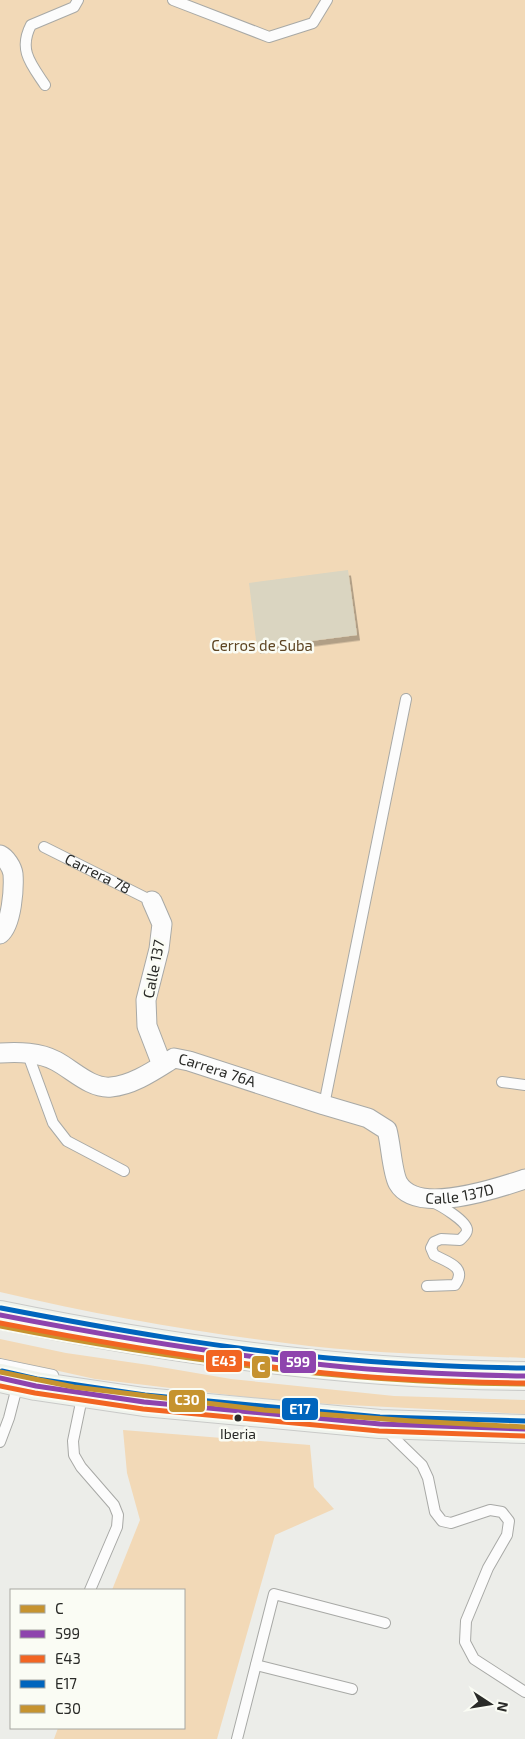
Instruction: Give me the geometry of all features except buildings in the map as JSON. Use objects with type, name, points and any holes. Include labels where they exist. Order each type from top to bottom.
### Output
[{"type":"main road","points":[[0,1315],[166,1344],[271,1359],[384,1369],[525,1376]]},
{"type":"main road","points":[[6,1374],[83,1393],[144,1402],[380,1424],[525,1429]]},
{"type":"street","points":[[0,934],[11,914],[13,872],[3,856]]},
{"type":"street","name":"Calle 137","points":[[152,901],[162,924],[159,948],[146,1000],[147,1026],[162,1065]]},
{"type":"street","name":"Carrera 76A","points":[[0,1053],[27,1052],[56,1061],[86,1081],[110,1087],[130,1082],[174,1058],[189,1061],[368,1118],[387,1130],[398,1183]]},
{"type":"street","name":"Calle 137D","points":[[398,1183],[407,1193],[425,1198],[460,1198],[525,1179]]},
{"type":"lane","points":[[45,85],[32,66],[26,50],[25,36],[31,25],[74,7],[78,0]]},
{"type":"lane","points":[[173,0],[269,37],[313,23],[327,0]]},
{"type":"lane","points":[[324,1105],[406,699]]},
{"type":"lane","name":"Carrera 78","points":[[44,847],[152,901]]},
{"type":"lane","points":[[27,1052],[53,1123],[68,1141],[124,1171]]},
{"type":"lane","points":[[502,1082],[525,1085]]},
{"type":"lane","points":[[425,1198],[441,1206],[465,1224],[467,1229],[466,1234],[460,1240],[441,1239],[434,1242],[431,1248],[434,1255],[459,1270],[460,1279],[455,1285],[427,1286]]},
{"type":"lane","points":[[0,1326],[122,1350],[268,1369],[394,1380],[525,1384]]},
{"type":"lane","points":[[0,1442],[9,1418],[6,1374],[75,1380],[265,1403],[525,1420]]},
{"type":"lane","points":[[83,1393],[73,1440],[74,1455],[81,1467],[114,1505],[118,1515],[116,1527],[90,1589]]},
{"type":"lane","points":[[380,1424],[422,1465],[428,1478],[434,1512],[442,1521],[451,1522],[490,1510],[502,1512],[509,1521],[506,1535],[488,1568],[466,1621],[464,1642],[474,1659],[525,1692]]},
{"type":"lane","points":[[237,1739],[274,1594],[386,1623]]},
{"type":"lane","points":[[256,1665],[352,1689]]},
{"type":"green space","name":"Cerros de Suba","points":[[0,0],[525,0],[525,1358],[363,1351],[309,1346],[192,1330],[0,1292]]},
{"type":"green space","points":[[0,1339],[66,1353],[231,1379],[394,1396],[525,1400],[525,1414],[263,1399],[95,1379],[0,1358]]},
{"type":"green space","points":[[123,1430],[310,1445],[314,1487],[334,1509],[275,1535],[217,1739],[54,1739],[58,1729],[185,1729],[185,1589],[112,1589],[140,1520],[127,1473]]},
{"type":"transit line","name":"E17","points":[[1,1308],[164,1337],[287,1354],[401,1364],[525,1368]]},
{"type":"transit line","name":"599","points":[[0,1315],[162,1344],[284,1361],[400,1371],[525,1376]]},
{"type":"transit line","name":"E43","points":[[0,1323],[162,1352],[284,1369],[400,1379],[525,1383]]},
{"type":"transit line","name":"C","points":[[0,1326],[130,1349],[261,1367],[393,1379],[525,1384]]},
{"type":"transit line","name":"E17","points":[[2,1371],[37,1379],[145,1395],[380,1417],[525,1421]]},
{"type":"transit line","name":"C30","points":[[0,1372],[74,1387],[264,1410],[525,1427]]},
{"type":"transit line","name":"599","points":[[0,1378],[36,1386],[144,1402],[380,1424],[525,1429]]},
{"type":"transit line","name":"E43","points":[[0,1386],[143,1409],[379,1431],[525,1436]]},
{"type":"place","name":"Iberia","points":[[238,1418]]}]
